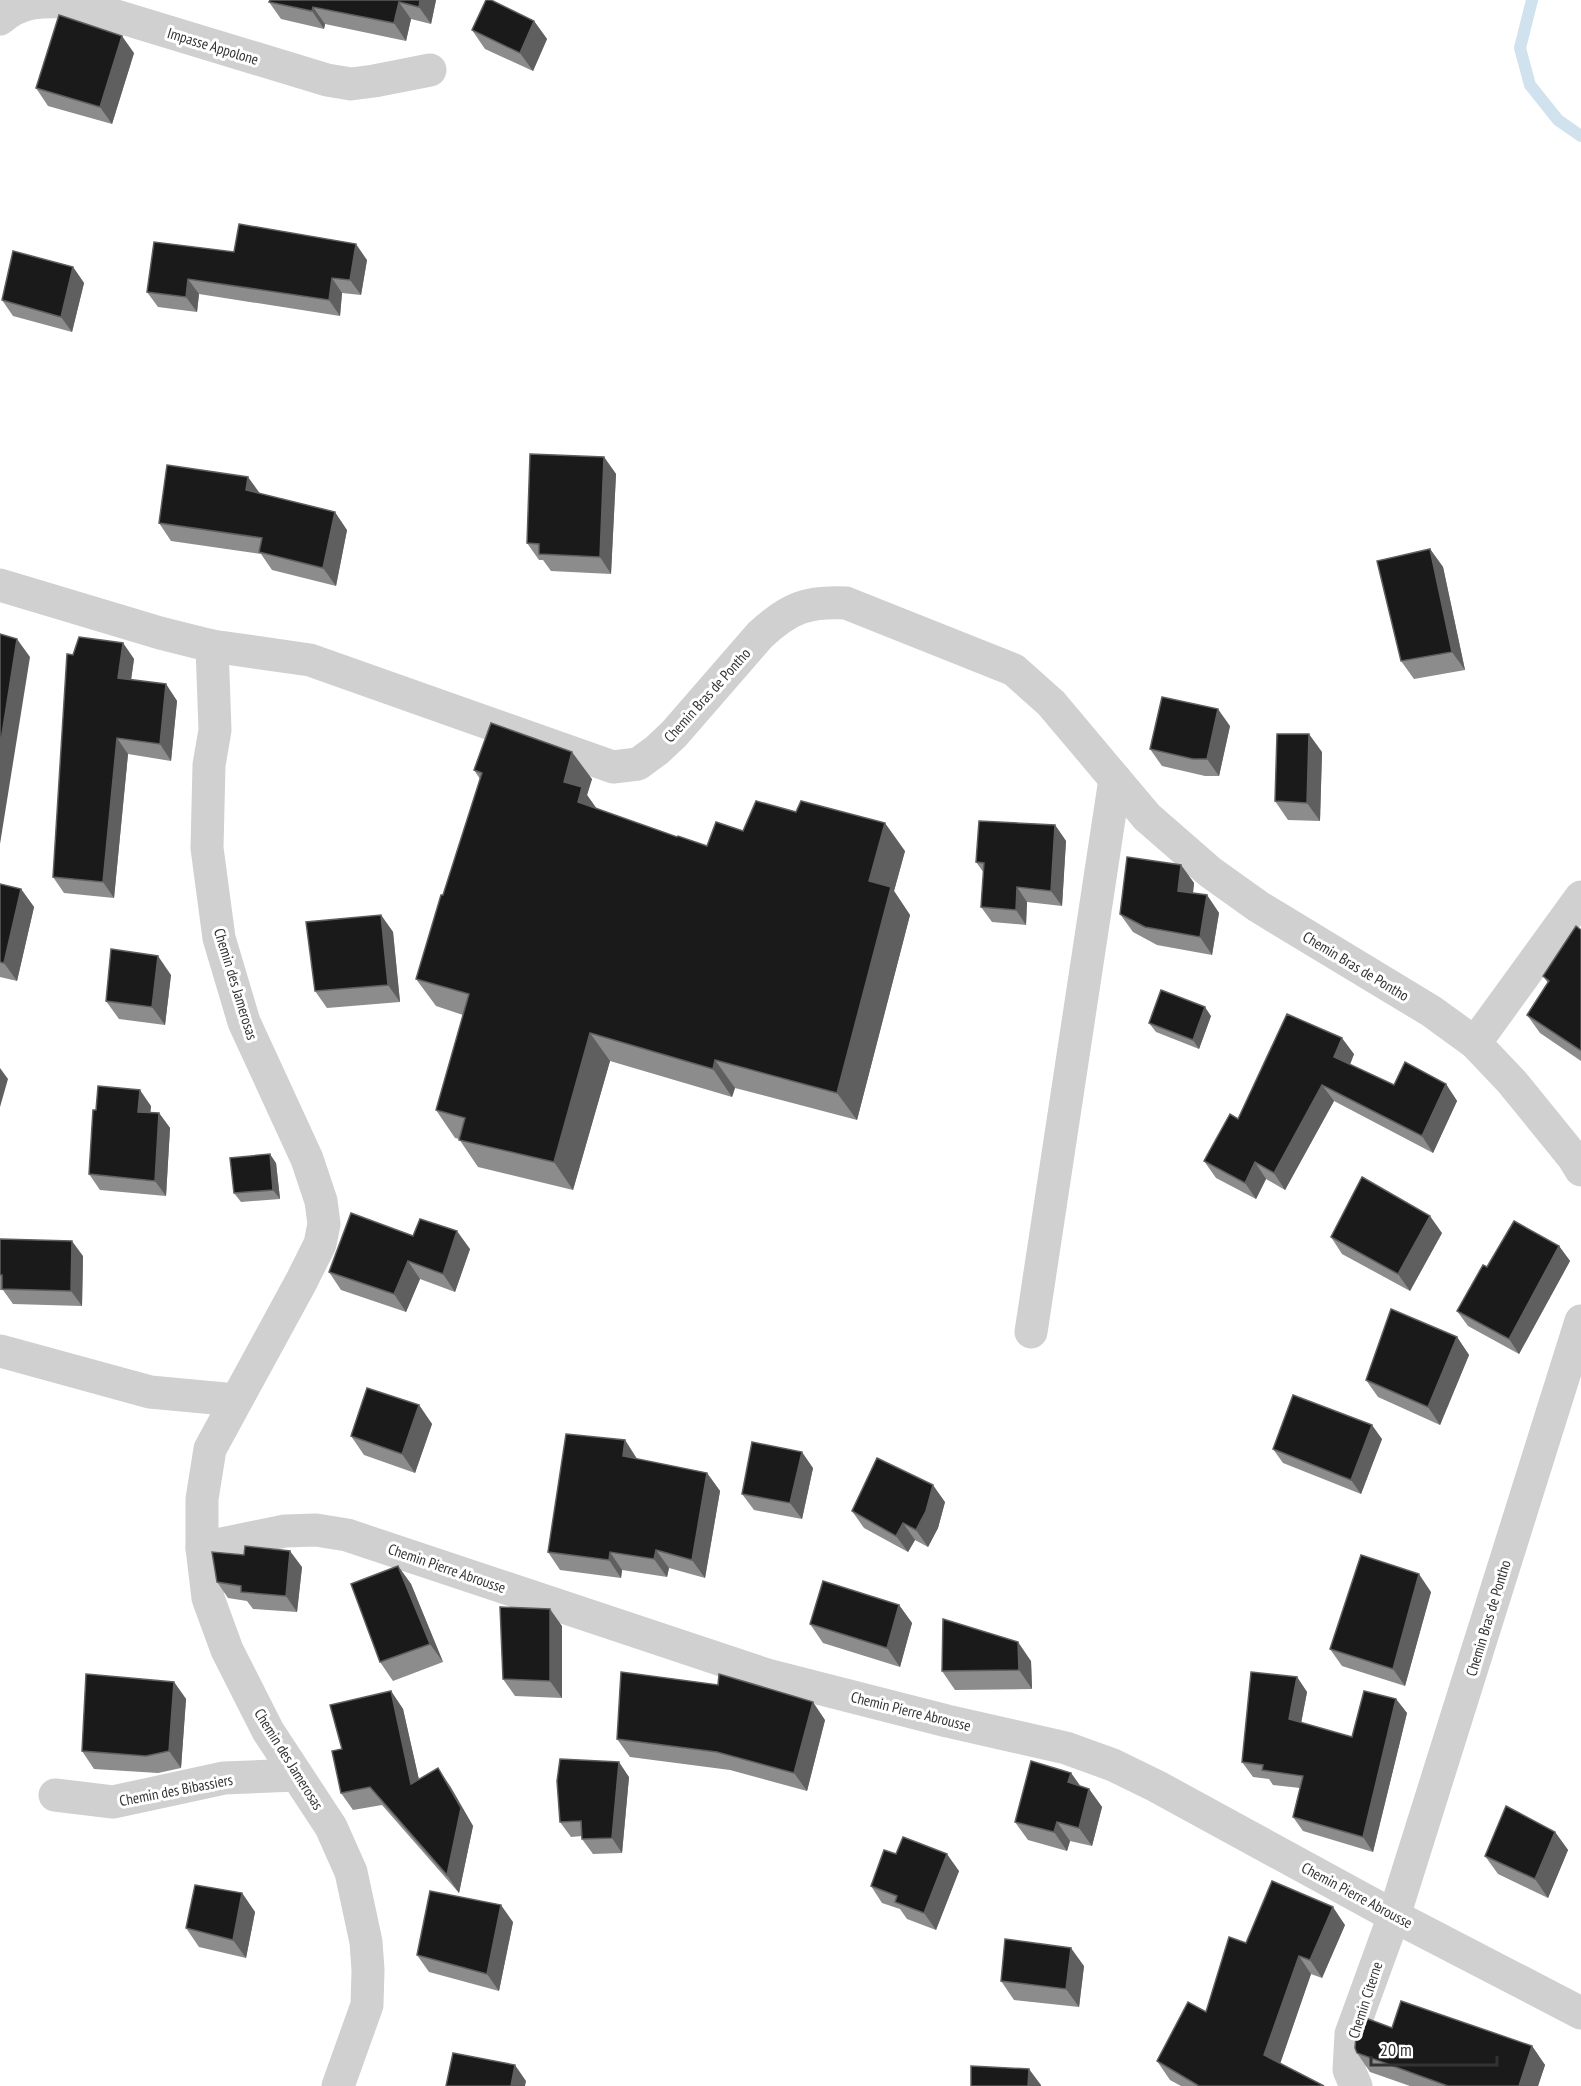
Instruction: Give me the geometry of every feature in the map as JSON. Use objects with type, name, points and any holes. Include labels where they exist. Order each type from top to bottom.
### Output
[{"type":"street","name":"Impasse Appolone","points":[[0,19],[18,7],[37,0],[70,2],[327,80],[351,84],[430,70]]},
{"type":"street","points":[[0,585],[160,633],[212,646]]},
{"type":"street","name":"Chemin Bras de Pontho","points":[[212,646],[310,660],[613,767],[638,764],[674,735],[760,635],[776,620],[796,609],[822,602],[846,603],[1014,670],[1051,703],[1147,817],[1210,872],[1259,907],[1431,1011],[1475,1043],[1512,1082],[1581,1170]]},
{"type":"street","name":"Chemin des Jamerosas","points":[[212,646],[215,730],[209,765],[207,848],[219,938],[244,1022],[307,1160],[321,1201],[324,1224],[320,1244],[311,1263],[210,1449],[202,1499],[202,1548],[208,1598],[227,1650],[268,1731],[331,1827],[351,1872],[366,1942],[367,2005],[338,2086]]},
{"type":"street","points":[[1031,1332],[1115,779]]},
{"type":"street","points":[[1475,1043],[1581,897]]},
{"type":"street","name":"Chemin Bras de Pontho","points":[[1394,1916],[1581,1321]]},
{"type":"street","points":[[0,1351],[150,1392],[236,1401]]},
{"type":"street","name":"Chemin Pierre Abrousse","points":[[202,1548],[285,1531],[316,1530],[347,1535],[767,1675],[947,1721],[1066,1748],[1113,1765],[1156,1786],[1394,1916],[1581,2013]]},
{"type":"street","name":"Chemin des Bibassiers","points":[[55,1795],[112,1803],[224,1778],[296,1775]]},
{"type":"street","name":"Chemin Citerne","points":[[1356,2086],[1349,2070],[1351,2034],[1394,1916]]},
{"type":"building","points":[[270,0],[420,0],[419,7],[399,2],[394,23],[313,7],[312,11],[269,2]]},
{"type":"building","points":[[486,0],[491,0],[534,21],[520,53],[472,30]]},
{"type":"building","points":[[59,15],[122,36],[100,107],[36,88]]},
{"type":"building","points":[[239,224],[356,244],[350,280],[332,278],[329,300],[188,279],[186,297],[147,292],[154,242],[234,252]]},
{"type":"building","points":[[13,251],[73,267],[61,317],[2,300]]},
{"type":"building","points":[[530,454],[604,457],[600,557],[539,554],[539,544],[527,543]]},
{"type":"building","points":[[167,465],[248,477],[246,490],[335,512],[323,568],[259,552],[262,538],[159,523]]},
{"type":"building","points":[[1430,549],[1452,652],[1401,661],[1377,561]]},
{"type":"building","points":[[0,634],[17,639],[0,747]]},
{"type":"building","points":[[79,637],[123,643],[118,678],[166,684],[160,744],[117,738],[103,882],[53,877],[67,654],[73,655]]},
{"type":"building","points":[[1162,697],[1218,709],[1207,759],[1193,759],[1150,749]]},
{"type":"building","points":[[491,723],[572,752],[564,782],[582,787],[578,802],[707,846],[716,822],[743,831],[756,801],[796,812],[801,801],[885,823],[869,881],[891,887],[837,1093],[715,1060],[713,1069],[590,1033],[554,1162],[459,1140],[465,1118],[436,1110],[469,994],[416,979],[441,895],[443,895],[482,773],[474,770]]},
{"type":"building","points":[[1277,734],[1309,734],[1307,803],[1275,801]]},
{"type":"building","points":[[979,821],[1055,825],[1051,891],[1017,887],[1016,910],[981,907],[984,863],[976,862]]},
{"type":"building","points":[[1127,857],[1181,865],[1178,891],[1207,895],[1200,937],[1145,927],[1120,914]]},
{"type":"building","points":[[0,884],[21,889],[4,963],[0,962]]},
{"type":"building","points":[[381,915],[388,985],[315,991],[306,922]]},
{"type":"building","points":[[1576,926],[1581,930],[1580,1050],[1527,1015],[1549,981],[1543,976]]},
{"type":"building","points":[[111,949],[158,956],[152,1007],[106,1001]]},
{"type":"building","points":[[1161,990],[1205,1007],[1193,1040],[1149,1023]]},
{"type":"building","points":[[1287,1014],[1342,1038],[1334,1057],[1394,1085],[1405,1062],[1446,1084],[1422,1136],[1322,1085],[1274,1173],[1255,1162],[1245,1183],[1204,1161],[1230,1114],[1238,1119]]},
{"type":"building","points":[[98,1086],[140,1090],[138,1112],[159,1113],[155,1181],[89,1174],[93,1110],[96,1110]]},
{"type":"building","points":[[270,1154],[273,1190],[234,1193],[230,1158]]},
{"type":"building","points":[[1362,1177],[1430,1216],[1398,1274],[1331,1237]]},
{"type":"building","points":[[351,1213],[413,1236],[420,1219],[457,1231],[443,1274],[408,1261],[394,1294],[329,1272]]},
{"type":"building","points":[[1514,1221],[1559,1246],[1509,1339],[1457,1311],[1483,1265],[1487,1267]]},
{"type":"building","points":[[0,1239],[72,1241],[71,1291],[2,1289]]},
{"type":"building","points":[[1391,1309],[1457,1337],[1428,1407],[1366,1380]]},
{"type":"building","points":[[367,1388],[419,1405],[402,1454],[351,1436]]},
{"type":"building","points":[[1293,1395],[1372,1425],[1351,1480],[1273,1449]]},
{"type":"building","points":[[566,1434],[625,1440],[623,1456],[707,1473],[692,1560],[656,1550],[654,1559],[610,1552],[609,1560],[548,1552]]},
{"type":"building","points":[[752,1442],[802,1452],[790,1503],[742,1494]]},
{"type":"building","points":[[877,1458],[933,1485],[926,1511],[916,1530],[903,1523],[896,1536],[852,1511]]},
{"type":"building","points":[[245,1546],[290,1551],[286,1596],[241,1592],[241,1586],[217,1582],[212,1552],[244,1555]]},
{"type":"building","points":[[1361,1555],[1419,1574],[1393,1669],[1330,1649]]},
{"type":"building","points":[[398,1566],[430,1644],[380,1662],[351,1584]]},
{"type":"building","points":[[823,1581],[899,1605],[887,1648],[810,1624]]},
{"type":"building","points":[[500,1607],[550,1609],[550,1681],[503,1679]]},
{"type":"building","points":[[943,1619],[1018,1642],[1019,1670],[942,1671]]},
{"type":"building","points":[[621,1672],[718,1685],[719,1674],[813,1702],[794,1773],[717,1752],[617,1739]]},
{"type":"building","points":[[1251,1672],[1297,1677],[1289,1719],[1352,1737],[1364,1691],[1396,1699],[1363,1837],[1293,1817],[1303,1776],[1262,1770],[1263,1765],[1242,1762]]},
{"type":"building","points":[[86,1674],[174,1682],[169,1751],[146,1756],[82,1751]]},
{"type":"building","points":[[391,1691],[411,1784],[438,1768],[461,1808],[447,1875],[370,1787],[341,1793],[332,1751],[342,1749],[330,1705]]},
{"type":"building","points":[[560,1759],[619,1762],[612,1838],[582,1839],[581,1821],[560,1822],[557,1781]]},
{"type":"building","points":[[1031,1761],[1071,1773],[1068,1782],[1089,1789],[1079,1828],[1057,1822],[1054,1832],[1015,1822]]},
{"type":"building","points":[[1506,1806],[1555,1832],[1535,1879],[1485,1856]]},
{"type":"building","points":[[903,1837],[947,1854],[924,1913],[895,1902],[897,1896],[871,1886],[884,1850],[896,1854]]},
{"type":"building","points":[[1272,1881],[1333,1907],[1310,1960],[1299,1956],[1264,2055],[1324,2086],[1199,2086],[1157,2061],[1188,2002],[1206,2012],[1229,1937],[1246,1943]]},
{"type":"building","points":[[195,1885],[242,1893],[233,1940],[186,1928]]},
{"type":"building","points":[[430,1891],[501,1905],[487,1974],[417,1955]]},
{"type":"building","points":[[1005,1939],[1071,1948],[1066,1989],[1001,1981]]},
{"type":"building","points":[[1401,2001],[1532,2046],[1519,2086],[1448,2086],[1357,2053],[1356,2036],[1363,2017],[1392,2028]]},
{"type":"building","points":[[453,2053],[515,2065],[511,2086],[446,2086]]},
{"type":"building","points":[[971,2066],[1029,2069],[1028,2086],[971,2086]]},
{"type":"waterway","points":[[1532,0],[1520,48],[1530,85],[1558,120],[1581,136]]}]
